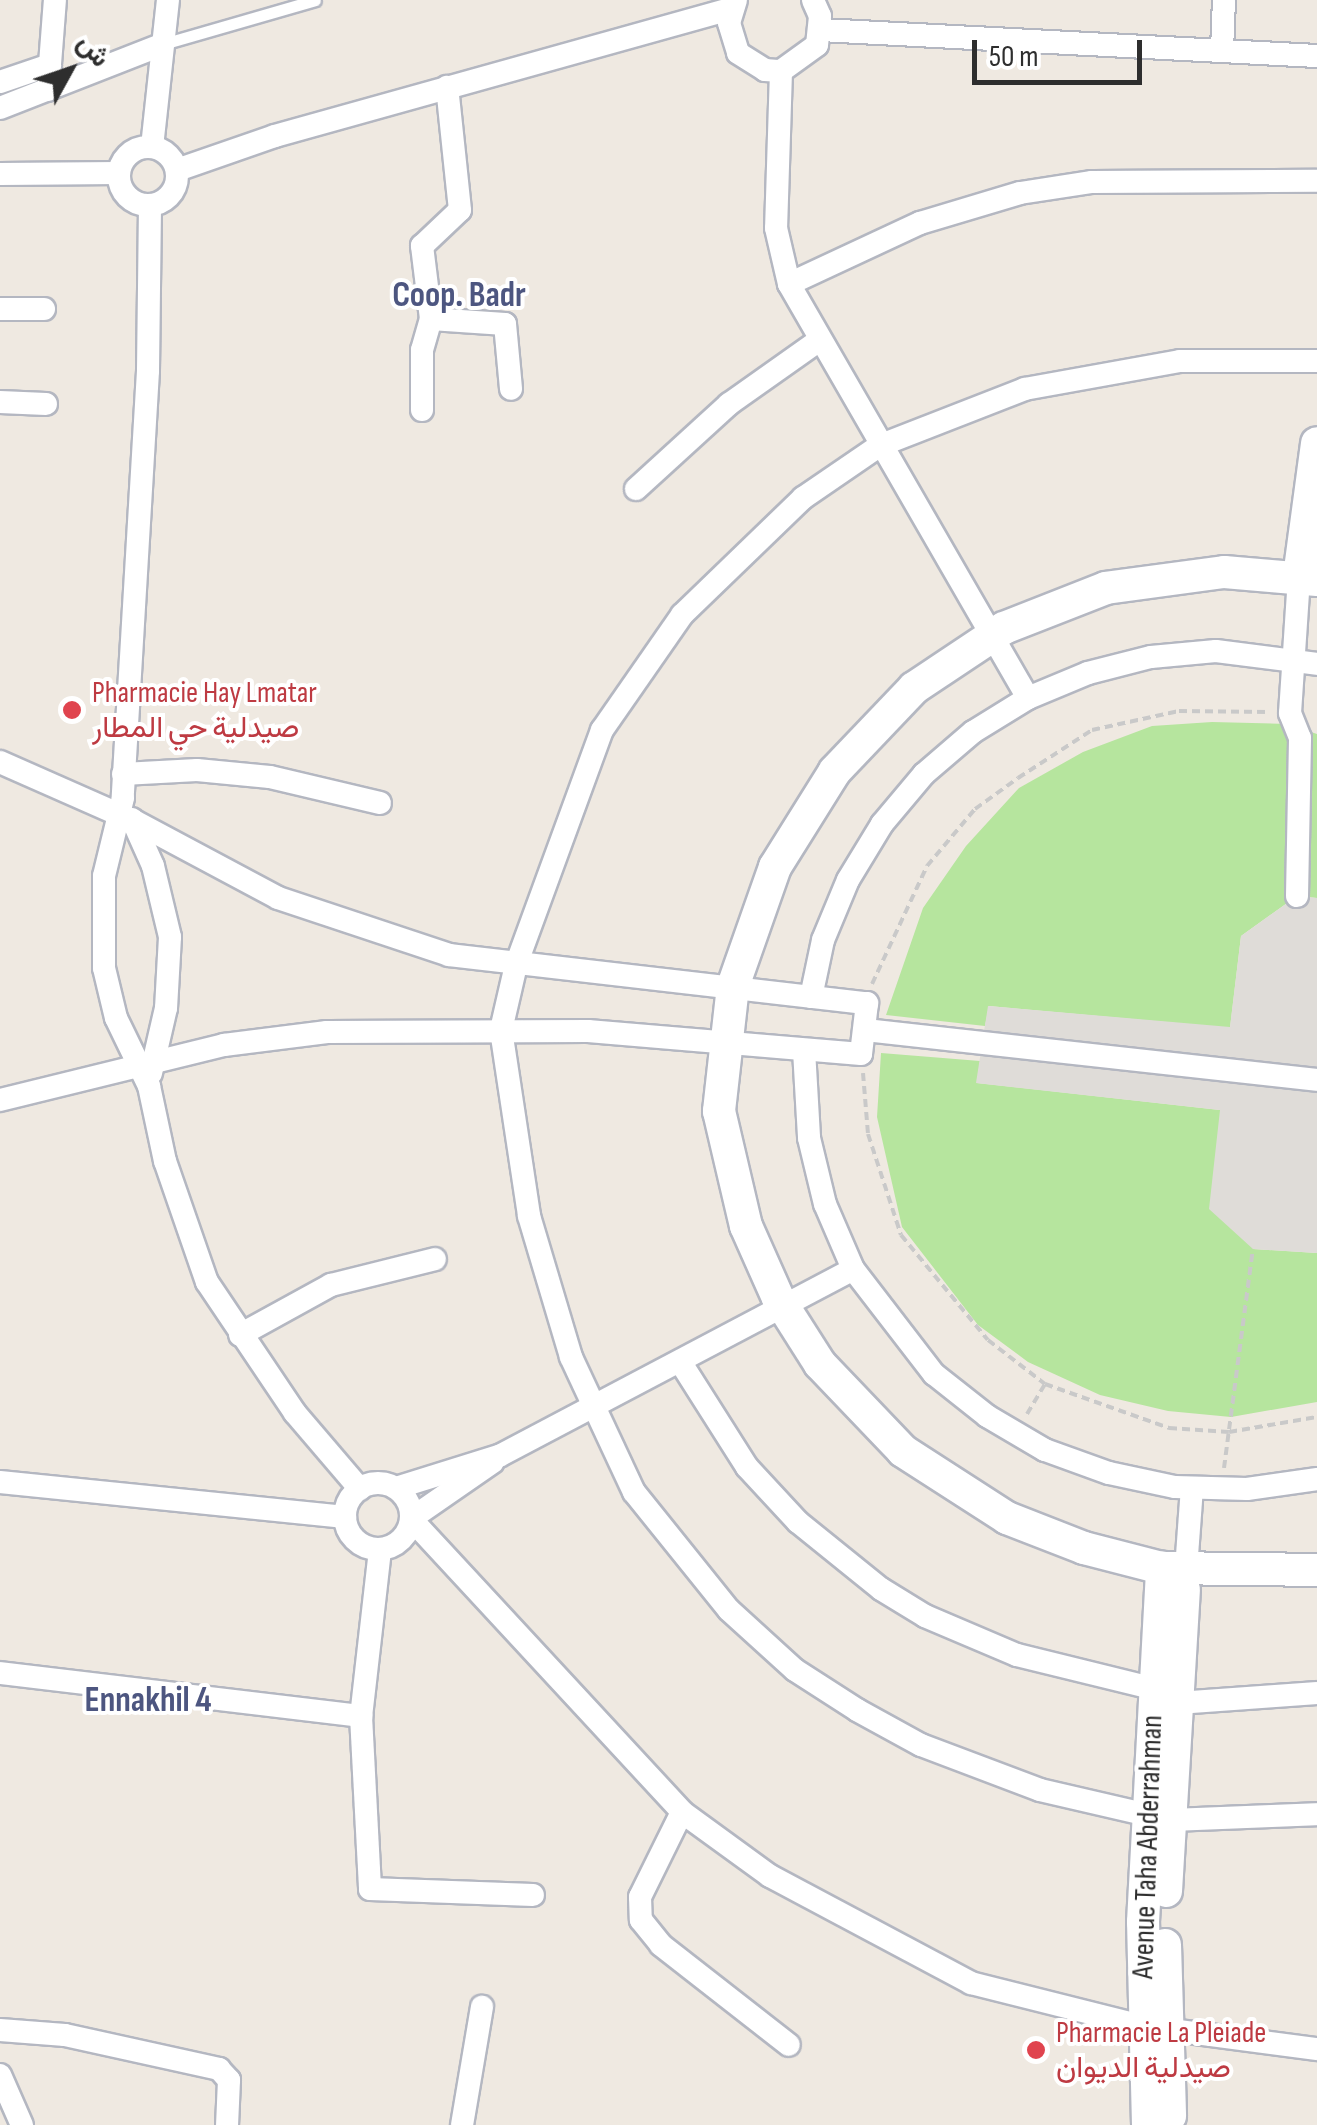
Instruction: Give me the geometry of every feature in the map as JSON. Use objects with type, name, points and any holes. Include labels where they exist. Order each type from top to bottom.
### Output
[{"type":"street","points":[[48,90],[54,0]]},
{"type":"street","points":[[152,147],[168,0]]},
{"type":"street","points":[[177,170],[734,4],[731,39],[738,53],[765,70],[781,71],[808,57],[821,30],[813,0]]},
{"type":"street","points":[[1222,51],[1224,0]]},
{"type":"street","points":[[821,30],[1317,56]]},
{"type":"street","points":[[0,108],[163,44]]},
{"type":"street","points":[[0,82],[50,65]]},
{"type":"street","points":[[781,71],[776,228],[789,284],[818,342],[1028,698]]},
{"type":"street","points":[[422,410],[422,350],[431,320],[422,246],[460,210],[447,87]]},
{"type":"street","points":[[152,147],[177,170]]},
{"type":"street","points":[[150,206],[127,197],[119,174],[129,153],[152,147]]},
{"type":"street","points":[[150,206],[176,187],[177,170]]},
{"type":"street","points":[[0,174],[119,174]]},
{"type":"street","points":[[789,284],[920,223],[1020,193],[1108,182],[1317,181]]},
{"type":"street","points":[[150,206],[148,371],[123,774],[124,811],[104,890],[104,968],[116,1018],[147,1071],[186,1228],[240,1335],[360,1488]]},
{"type":"street","points":[[0,309],[44,309]]},
{"type":"street","points":[[431,320],[504,324],[512,389]]},
{"type":"street","points":[[636,489],[729,404],[818,342]]},
{"type":"street","points":[[1317,361],[1180,361],[1091,374],[967,407],[879,446],[804,498],[732,560],[623,693],[602,730],[516,965],[501,1030],[528,1216],[594,1410],[634,1492],[676,1550],[795,1670],[921,1745],[1040,1790],[1158,1818],[1317,1814]]},
{"type":"street","points":[[0,402],[46,404]]},
{"type":"street","points":[[1297,896],[1300,738],[1290,712],[1290,658],[1308,579],[1317,443]]},
{"type":"street","points":[[1308,579],[1224,572],[1141,580],[1071,599],[991,635],[914,688],[835,770],[775,867],[733,986],[723,1045],[720,1111],[730,1169],[746,1226],[784,1308],[845,1395],[936,1476],[1045,1534],[1174,1569],[1317,1570]]},
{"type":"street","points":[[811,997],[842,895],[882,824],[924,774],[1028,698],[1088,673],[1151,657],[1216,652],[1317,664]]},
{"type":"street","points":[[0,762],[124,811],[218,870],[310,910],[449,955],[868,1003],[863,1042]]},
{"type":"street","points":[[123,774],[197,770],[270,777],[380,804]]},
{"type":"street","points":[[124,811],[153,866],[170,938],[147,1071]]},
{"type":"street","points":[[0,1100],[327,1032],[501,1030],[804,1050],[863,1042],[1317,1080]]},
{"type":"street","points":[[804,1050],[809,1138],[825,1204],[853,1269],[934,1374],[1016,1433],[1109,1474],[1192,1488],[1317,1479]]},
{"type":"street","points":[[240,1335],[332,1285],[435,1259]]},
{"type":"street","points":[[360,1488],[396,1488],[499,1456],[594,1410],[853,1269]]},
{"type":"street","points":[[681,1363],[748,1467],[798,1522],[881,1590],[925,1616],[1016,1655],[1166,1696],[1317,1693]]},
{"type":"street","points":[[380,1550],[403,1539],[412,1519],[499,1456]]},
{"type":"street","points":[[0,1482],[345,1517]]},
{"type":"street","points":[[360,1488],[345,1517],[352,1537],[380,1550]]},
{"type":"street","points":[[396,1488],[412,1519],[682,1812],[770,1876],[972,1983],[1154,2028],[1317,2048]]},
{"type":"street","points":[[1174,1569],[1192,1488]]},
{"type":"street","points":[[380,1550],[360,1716],[370,1889],[534,1896]]},
{"type":"street","name":"Avenue Taha Abderrahman","points":[[1148,2125],[1158,1818],[1174,1569]]},
{"type":"street","points":[[0,1673],[360,1716]]},
{"type":"street","points":[[682,1812],[640,1896],[641,1920],[661,1945],[789,2045]]},
{"type":"street","points":[[462,2125],[482,2007]]},
{"type":"street","name":"Avenue Taha Abderrahman","points":[[1154,2028],[1170,2125]]},
{"type":"street","points":[[0,2030],[65,2034],[219,2069],[229,2080],[227,2125]]},
{"type":"street","points":[[0,2075],[22,2125]]},
{"type":"lane","points":[[163,44],[316,0]]},
{"type":"path","points":[[868,1003],[878,960],[927,866],[975,809],[1018,778],[1092,730],[1178,711],[1290,712]]},
{"type":"path","points":[[863,1042],[868,1134],[900,1235],[988,1340],[1045,1384],[1169,1428],[1229,1432],[1317,1417]]},
{"type":"path","points":[[1221,1488],[1252,1250]]},
{"type":"path","points":[[1016,1433],[1045,1384]]},
{"type":"green space","points":[[1212,722],[1287,724],[1317,734],[1317,898],[1297,896],[1241,936],[1230,1028],[989,1006],[985,1026],[886,1015],[923,908],[966,846],[1019,788],[1083,752],[1152,726]]},
{"type":"green space","points":[[881,1053],[980,1061],[977,1083],[1220,1110],[1253,1249],[1317,1253],[1317,1402],[1231,1417],[1168,1411],[1100,1395],[1028,1362],[978,1325],[902,1227],[877,1117]]},
{"type":"shaded area","points":[[1297,896],[1317,898],[1317,1253],[1253,1249],[1209,1209],[1220,1110],[976,1083],[988,1006],[1230,1027],[1241,936]]},
{"type":"place","name":"Pharmacie Hay Lmatar صيدلية حي المطار","points":[[72,710]]},
{"type":"place","name":"Pharmacie La Pleiade صيدلية الديوان","points":[[1036,2050]]},
{"type":"district","name":"Coop. Badr","points":[[459,296]]},
{"type":"district","name":"Ennakhil 4","points":[[148,1701]]}]
